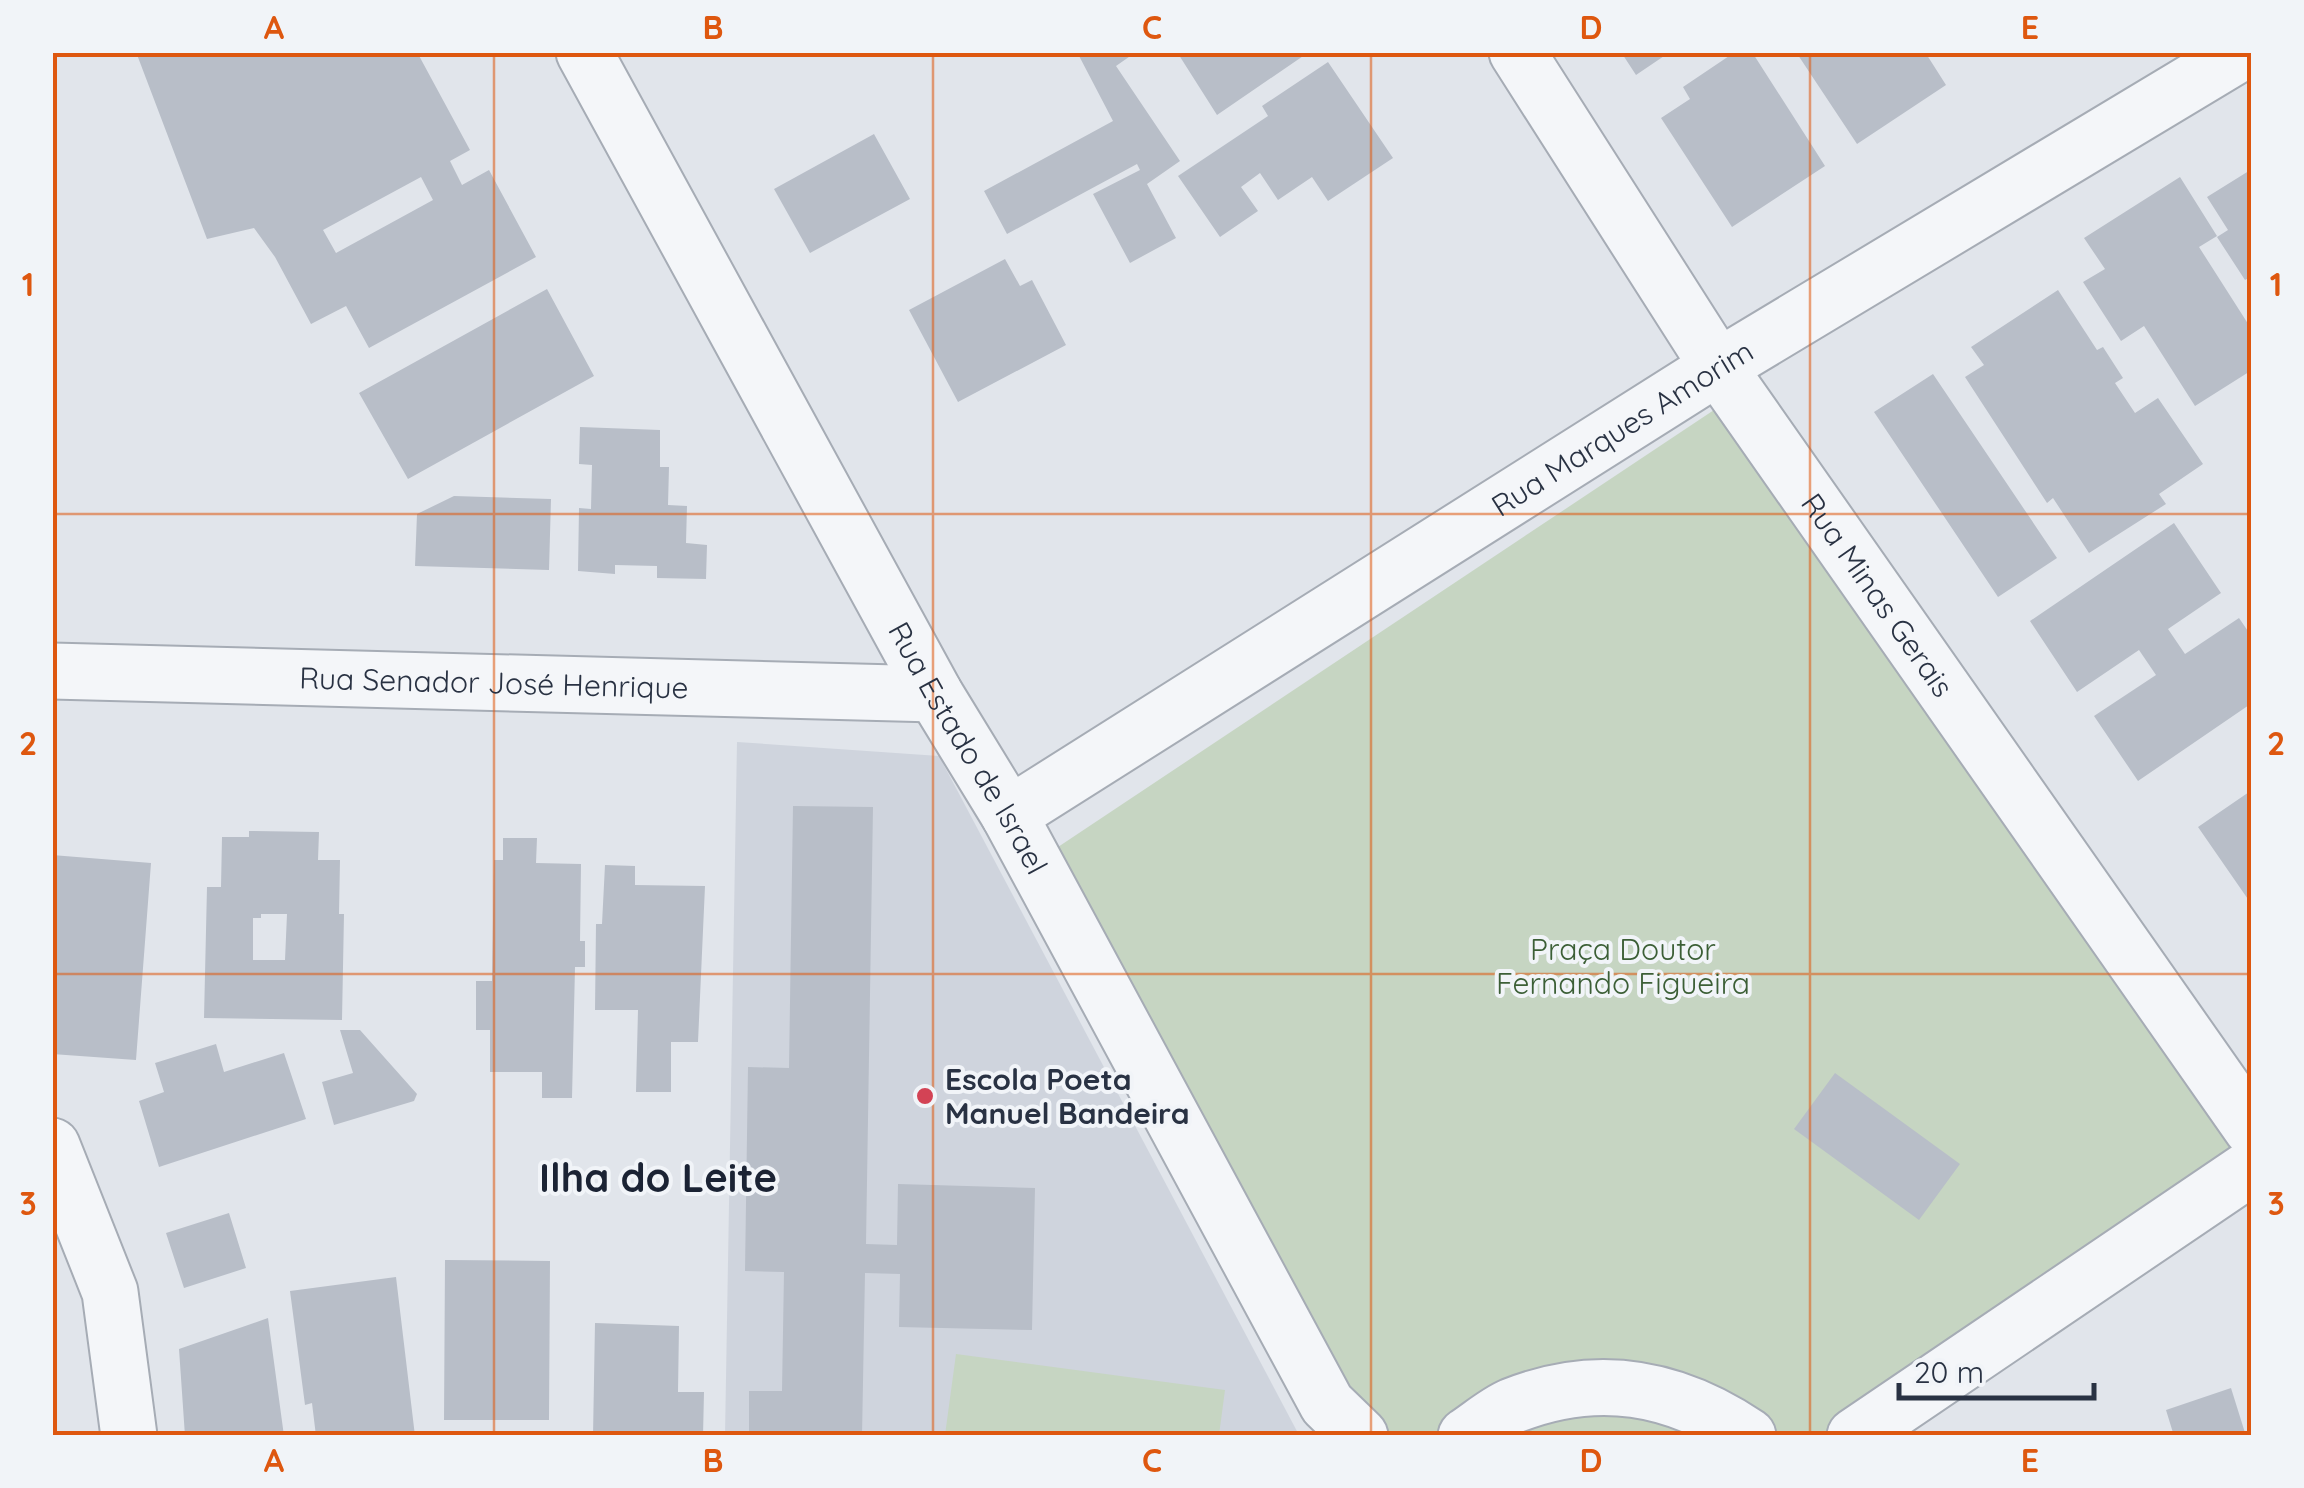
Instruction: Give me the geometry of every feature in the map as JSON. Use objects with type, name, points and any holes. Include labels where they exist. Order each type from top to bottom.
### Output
[{"type":"street","name":"Rua Estado de Israel","points":[[584,52],[936,694],[1009,815],[1338,1425]]},
{"type":"street","name":"Rua Minas Gerais","points":[[1517,52],[1718,367],[2252,1129]]},
{"type":"street","name":"Rua Marques Amorim","points":[[1009,815],[1718,367],[2242,52]]},
{"type":"street","name":"Rua Senador José Henrique","points":[[52,671],[936,694]]},
{"type":"street","points":[[52,1146],[110,1292],[129,1436]]},
{"type":"street","points":[[1854,1436],[2252,1167]]},
{"type":"street","points":[[1466,1436],[1509,1407],[1569,1389],[1632,1387],[1692,1403],[1748,1436]]},
{"type":"shaded area","name":"Escola Poeta Manuel Bandeira","points":[[737,742],[939,756],[1299,1435],[725,1436]]},
{"type":"green space","name":"Praça Doutor Fernando Figueira","points":[[1732,398],[2251,1148],[1838,1435],[1760,1435],[1658,1382],[1451,1435],[1373,1435],[1046,855]]},
{"type":"green space","points":[[956,1354],[1225,1390],[1219,1435],[945,1435]]},
{"type":"green space","points":[[1590,1394],[1732,1436],[1489,1436]]},
{"type":"building","points":[[136,52],[417,52],[470,150],[450,161],[462,185],[489,170],[536,257],[369,348],[346,306],[311,324],[275,257],[254,228],[207,239]],"holes":[[[421,177],[433,200],[336,253],[323,230]]]},
{"type":"building","points":[[1077,52],[1136,52],[1116,66],[1180,161],[1147,184],[1176,238],[1130,263],[1093,194],[1140,170],[1137,164],[1007,234],[984,191],[1113,121]]},
{"type":"building","points":[[1177,52],[1309,52],[1217,115]]},
{"type":"building","points":[[1621,52],[1670,52],[1636,75]]},
{"type":"building","points":[[1735,52],[1752,52],[1825,166],[1732,227],[1661,118],[1690,99],[1683,87]]},
{"type":"building","points":[[1796,52],[1893,52],[1896,57],[1902,52],[1925,52],[1946,85],[1857,144]]},
{"type":"building","points":[[1328,62],[1393,158],[1328,201],[1312,177],[1278,200],[1260,173],[1241,187],[1258,211],[1220,237],[1178,176],[1268,116],[1262,106]]},
{"type":"building","points":[[874,134],[910,199],[810,253],[774,189]]},
{"type":"building","points":[[2252,169],[2252,276],[2245,280],[2217,237],[2228,230],[2207,197]]},
{"type":"building","points":[[2180,177],[2217,236],[2199,247],[2252,330],[2252,370],[2195,406],[2144,326],[2121,341],[2083,282],[2105,269],[2084,238]]},
{"type":"building","points":[[1005,259],[1020,286],[1032,280],[1066,345],[958,402],[909,310]]},
{"type":"building","points":[[547,289],[594,376],[408,479],[359,393]]},
{"type":"building","points":[[2058,290],[2097,350],[2103,347],[2123,378],[2115,383],[2135,413],[2158,398],[2203,464],[2159,494],[2166,504],[2089,553],[2053,498],[2047,503],[1965,377],[1984,365],[1971,347]]},
{"type":"building","points":[[1933,374],[2057,558],[1998,597],[1874,412]]},
{"type":"building","points":[[580,427],[660,430],[660,467],[669,467],[668,505],[687,506],[686,543],[707,545],[706,579],[657,578],[657,566],[615,565],[615,574],[578,571],[579,508],[591,509],[592,465],[579,464]]},
{"type":"building","points":[[454,496],[551,499],[549,570],[415,566],[417,514]]},
{"type":"building","points":[[2174,523],[2221,593],[2168,629],[2185,654],[2239,618],[2252,637],[2252,703],[2138,781],[2094,716],[2156,675],[2139,650],[2077,692],[2030,621]]},
{"type":"building","points":[[2252,790],[2252,905],[2198,827]]},
{"type":"building","points":[[793,806],[873,807],[866,1244],[897,1245],[898,1184],[1035,1188],[1032,1330],[899,1327],[900,1274],[865,1273],[862,1436],[749,1436],[749,1391],[782,1391],[784,1272],[745,1271],[748,1067],[789,1068]]},
{"type":"building","points":[[249,831],[319,832],[318,860],[340,860],[339,914],[344,914],[342,1020],[204,1018],[207,887],[221,887],[222,837],[249,837]],"holes":[[[261,914],[287,914],[285,960],[253,960],[253,918],[261,918]]]},
{"type":"building","points":[[503,838],[537,838],[536,863],[581,864],[580,941],[585,941],[585,967],[575,967],[572,1098],[542,1098],[542,1072],[490,1072],[490,1030],[476,1030],[476,981],[492,981],[494,860],[503,860]]},
{"type":"building","points":[[52,855],[151,863],[136,1060],[52,1054]]},
{"type":"building","points":[[605,865],[635,866],[635,885],[705,886],[698,1042],[671,1042],[671,1092],[636,1092],[638,1010],[595,1010],[596,924],[602,924]]},
{"type":"building","points":[[340,1030],[360,1030],[417,1094],[414,1101],[334,1125],[322,1082],[353,1073]]},
{"type":"building","points":[[216,1044],[224,1072],[284,1053],[306,1119],[159,1167],[139,1101],[164,1092],[155,1063]]},
{"type":"building","points":[[1835,1073],[1960,1164],[1919,1220],[1794,1129]]},
{"type":"building","points":[[229,1213],[246,1268],[184,1288],[166,1233]]},
{"type":"building","points":[[445,1260],[550,1261],[549,1420],[444,1420]]},
{"type":"building","points":[[396,1277],[415,1436],[316,1436],[312,1403],[305,1405],[290,1291]]},
{"type":"building","points":[[268,1318],[284,1436],[185,1436],[179,1349]]},
{"type":"building","points":[[595,1323],[679,1326],[678,1392],[704,1392],[703,1436],[593,1436]]},
{"type":"building","points":[[2231,1388],[2246,1436],[2174,1436],[2166,1410]]},
{"type":"place","name":"Escola Poeta Manuel Bandeira","points":[[925,1096]]},
{"type":"district","name":"Ilha do Leite","points":[[658,1177]]}]
